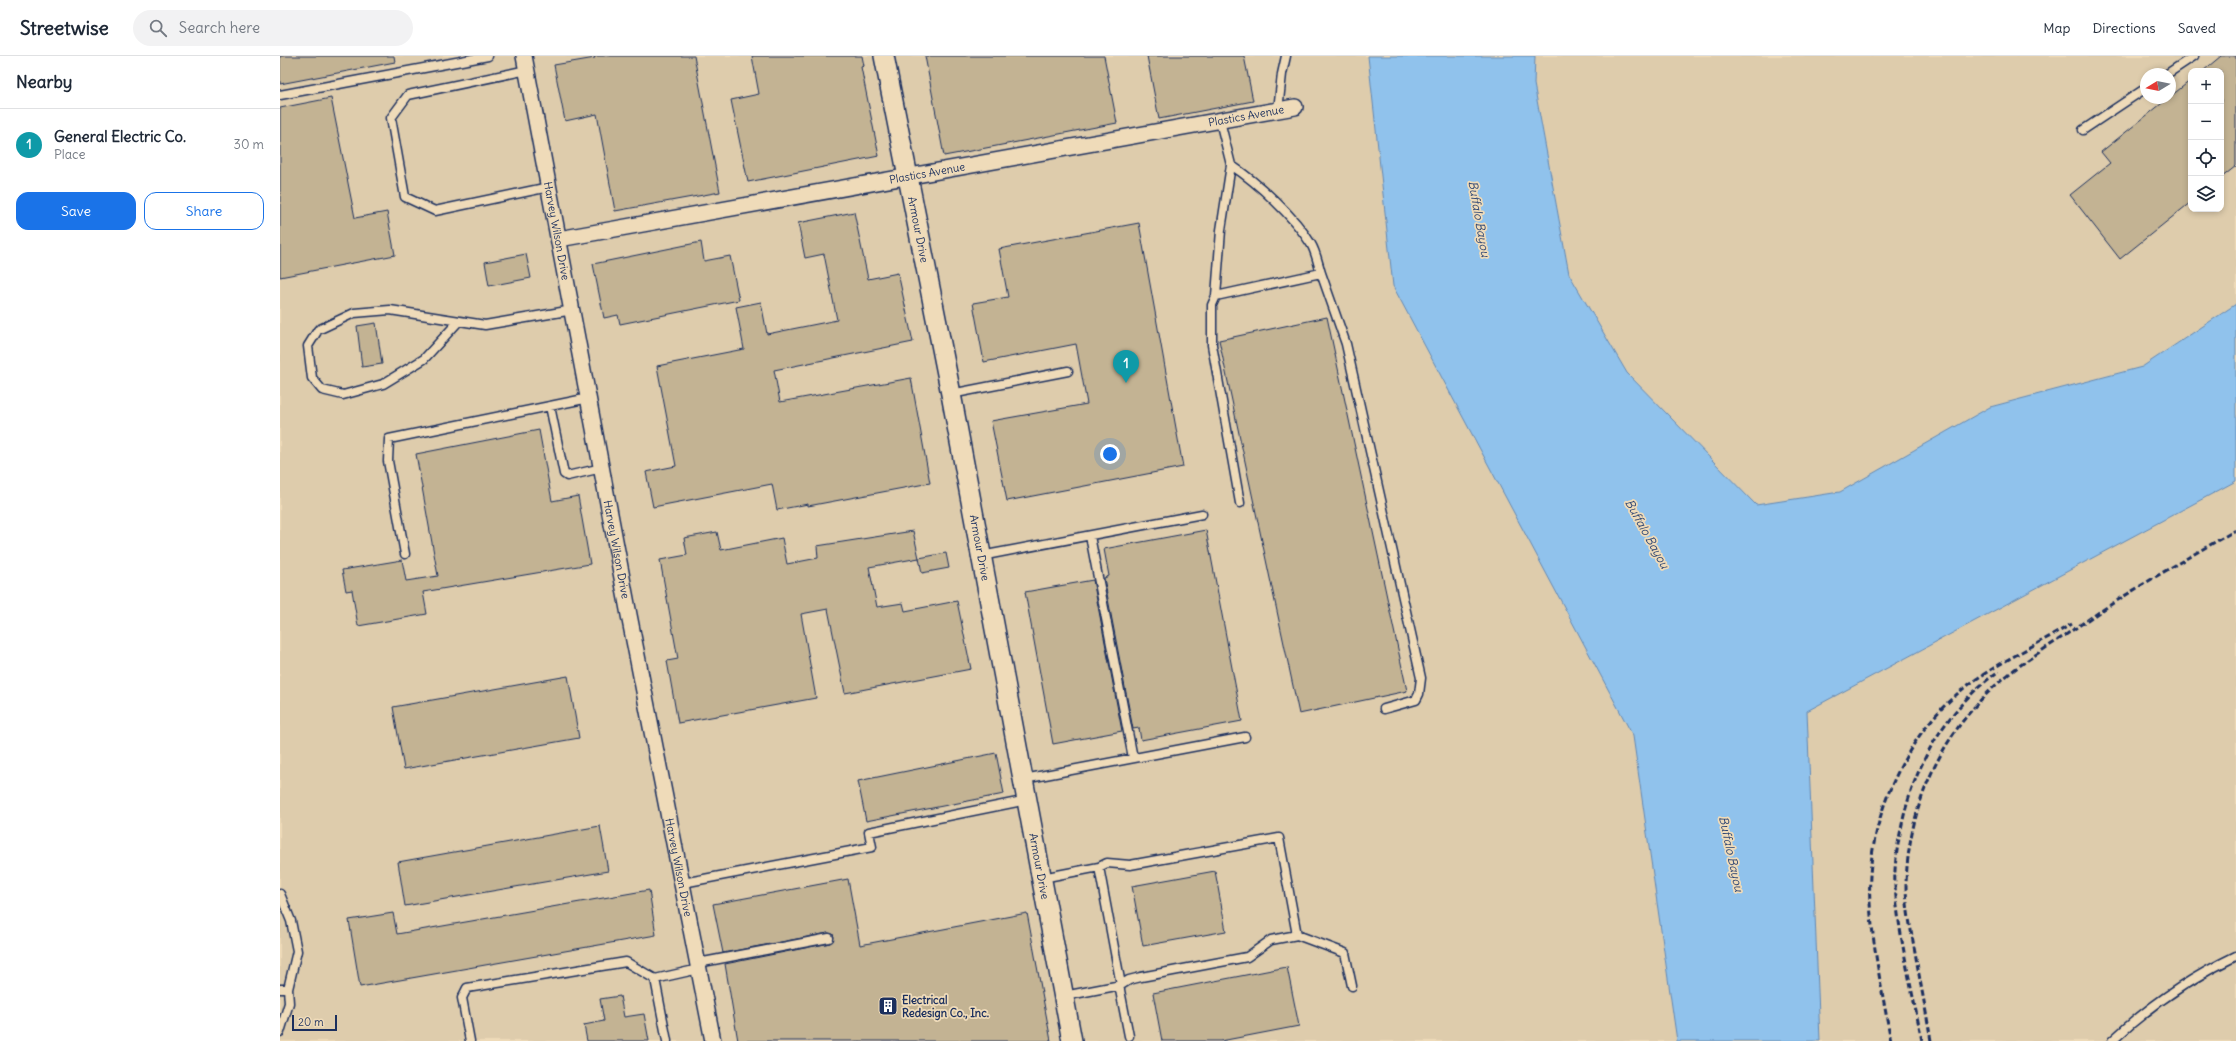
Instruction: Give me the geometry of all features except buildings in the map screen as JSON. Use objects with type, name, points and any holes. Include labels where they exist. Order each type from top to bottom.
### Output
[{"type":"street","name":"Armour Drive","points":[[884,56],[951,394],[1072,1041]]},
{"type":"street","name":"Harvey Wilson Drive","points":[[526,63],[548,187],[573,310],[602,468],[713,1041]]},
{"type":"street","name":"Plastics Avenue","points":[[559,239],[1295,107]]},
{"type":"lane","points":[[280,95],[488,56]]},
{"type":"lane","points":[[1278,110],[1282,74],[1286,56]]},
{"type":"lane","points":[[2176,68],[2194,56]]},
{"type":"lane","points":[[526,63],[408,95],[391,118],[405,197],[435,211],[548,187]]},
{"type":"lane","points":[[2083,130],[2140,92]]},
{"type":"lane","points":[[1220,121],[1232,165],[1221,230],[1216,296],[1212,305],[1212,344],[1240,503]]},
{"type":"lane","points":[[1232,165],[1254,180],[1312,245],[1346,344],[1421,678],[1420,694],[1416,700],[1384,709]]},
{"type":"lane","points":[[1216,296],[1321,273]]},
{"type":"lane","points":[[458,322],[424,359],[383,384],[343,395],[322,390],[312,378],[308,346],[311,340],[318,330],[354,313],[390,310],[458,322],[485,325],[573,310]]},
{"type":"lane","points":[[951,394],[1068,372]]},
{"type":"lane","points":[[405,554],[388,461],[389,439],[589,398]]},
{"type":"lane","points":[[550,406],[564,474],[567,476],[602,468]]},
{"type":"lane","points":[[981,556],[1202,514]]},
{"type":"lane","points":[[1090,536],[1133,758]]},
{"type":"lane","points":[[1024,779],[1245,737]]},
{"type":"lane","points":[[682,883],[872,847],[869,832],[1028,800]]},
{"type":"lane","points":[[1042,878],[1099,867],[1107,863],[1130,865],[1278,838],[1297,935]]},
{"type":"lane","points":[[1099,867],[1129,1036]]},
{"type":"lane","points":[[280,894],[291,921],[297,952],[284,989],[289,1003],[280,1032]]},
{"type":"lane","points":[[1064,996],[1120,985],[1128,980],[1141,977],[1246,957],[1271,940],[1297,935],[1345,953],[1352,986]]},
{"type":"lane","points":[[470,1041],[462,998],[467,988],[626,962],[655,979],[699,966],[829,938]]},
{"type":"lane","points":[[2112,1041],[2139,1015],[2187,982],[2236,956]]},
{"type":"lane","points":[[655,979],[667,1041]]},
{"type":"shaded area","points":[[280,56],[1368,56],[1393,286],[1633,736],[1677,1041],[280,1041]]},
{"type":"shaded area","points":[[1535,56],[2236,56],[2236,304],[2142,367],[1990,407],[1840,492],[1756,505],[1627,373],[1569,274],[1534,84]]},
{"type":"shaded area","points":[[2236,481],[2236,1041],[1820,1041],[1807,711]]},
{"type":"water","name":"Buffalo Bayou","points":[[1368,56],[1535,56],[1534,84],[1569,274],[1627,373],[1756,505],[1840,492],[1990,407],[2142,367],[2236,304],[2236,481],[1807,711],[1820,1041],[1677,1041],[1633,736],[1393,286]]},
{"type":"railway","points":[[1931,1041],[1909,918],[1906,885],[1908,855],[1913,826],[1932,771],[1946,745],[1963,721],[1982,699],[2019,666],[2129,593],[2236,530]]},
{"type":"railway","points":[[1891,1041],[1873,938],[1870,903],[1870,871],[1875,839],[1883,808],[1896,777],[1911,748],[1930,721],[1953,698],[1989,671],[2072,624]]},
{"type":"railway","points":[[1922,1041],[1906,964],[1897,905],[1895,872],[1900,836],[1914,782],[1935,740],[1963,703],[1980,686],[1999,671]]},
{"type":"place","name":"General Electric Co.","points":[[1126,383]]},
{"type":"place","name":"Electrical Redesign Co., Inc.","points":[[888,1006]]}]
